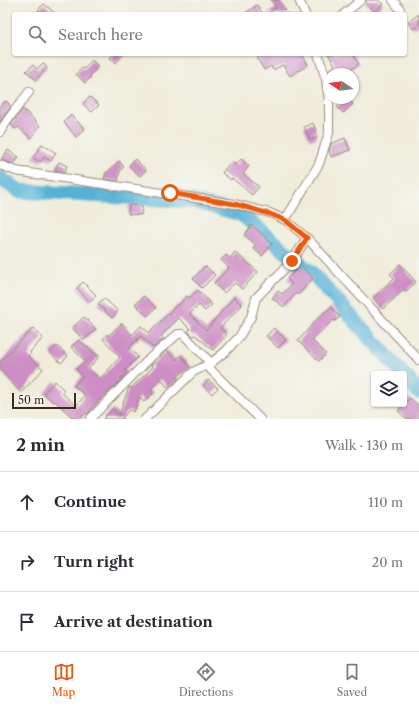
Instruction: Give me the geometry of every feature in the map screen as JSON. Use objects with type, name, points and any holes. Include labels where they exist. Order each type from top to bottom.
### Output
[{"type":"street","points":[[300,0],[304,12]]},
{"type":"street","points":[[346,12],[361,0]]},
{"type":"street","points":[[393,0],[400,9]]},
{"type":"street","points":[[285,220],[319,164],[329,134],[330,117],[328,94],[326,79],[319,56]]},
{"type":"street","points":[[0,132],[30,92]]},
{"type":"street","points":[[0,165],[16,171],[235,204],[285,220],[307,238],[419,360]]},
{"type":"street","points":[[145,419],[193,372],[208,364],[226,351],[239,337],[251,316],[256,298],[292,261],[307,238]]},
{"type":"street","points":[[90,419],[151,357],[178,334],[182,334],[260,419]]},
{"type":"building","points":[[271,0],[279,0],[287,12],[270,12],[276,8]]},
{"type":"building","points":[[366,0],[378,0],[383,4],[375,12],[366,3]]},
{"type":"building","points":[[44,4],[54,12],[40,12],[38,10]]},
{"type":"building","points":[[257,5],[262,12],[247,12]]},
{"type":"building","points":[[419,14],[419,25],[413,29],[408,22]]},
{"type":"building","points":[[112,56],[122,56],[116,63],[110,58]]},
{"type":"building","points":[[260,56],[303,56],[308,65],[290,76],[283,65],[273,70],[271,66],[264,70],[257,58]]},
{"type":"building","points":[[329,56],[354,56],[359,64],[353,68],[332,68],[335,65]]},
{"type":"building","points":[[92,60],[98,66],[85,83],[76,74],[82,68],[84,69]]},
{"type":"building","points":[[43,63],[47,68],[36,80],[26,71],[33,65],[37,69]]},
{"type":"building","points":[[90,97],[99,105],[92,112],[83,104]]},
{"type":"building","points":[[6,101],[11,106],[0,122],[0,106]]},
{"type":"building","points":[[340,104],[353,104],[343,113],[337,107]]},
{"type":"building","points":[[23,109],[40,126],[31,138],[18,127],[15,129],[11,125]]},
{"type":"building","points":[[71,115],[85,129],[76,137],[64,122]]},
{"type":"building","points":[[313,123],[317,138],[310,140],[304,127]]},
{"type":"building","points":[[345,138],[350,150],[331,157],[329,151],[331,144]]},
{"type":"building","points":[[42,144],[56,153],[51,161],[44,157],[41,162],[33,158]]},
{"type":"building","points":[[8,150],[19,157],[14,164],[1,160]]},
{"type":"building","points":[[135,159],[146,170],[140,176],[129,166]]},
{"type":"building","points":[[241,159],[249,166],[243,174],[259,187],[252,195],[232,178],[231,180],[222,173],[231,162],[236,165]]},
{"type":"building","points":[[119,161],[124,167],[120,171],[118,181],[104,179],[106,172],[107,173]]},
{"type":"building","points":[[59,162],[67,166],[64,173],[55,170]]},
{"type":"building","points":[[129,205],[142,206],[141,215],[128,214]]},
{"type":"building","points":[[252,225],[272,244],[262,256],[253,248],[256,245],[244,235]]},
{"type":"building","points":[[235,252],[258,272],[242,289],[235,283],[224,293],[214,283],[229,268],[221,260],[226,255],[230,258]]},
{"type":"building","points":[[400,264],[416,282],[406,291],[404,289],[383,309],[373,298],[394,278],[390,274]]},
{"type":"building","points":[[300,265],[313,278],[298,295],[296,293],[284,307],[272,298],[278,291],[282,294],[292,284],[287,279]]},
{"type":"building","points":[[205,266],[215,275],[202,288],[193,279]]},
{"type":"building","points":[[83,282],[96,295],[90,302],[77,288]]},
{"type":"building","points":[[198,290],[212,305],[205,311],[199,305],[190,314],[206,330],[234,297],[242,305],[220,328],[227,334],[213,350],[195,335],[193,336],[188,331],[190,329],[179,318],[161,336],[164,339],[153,348],[141,336],[129,348],[138,357],[125,370],[127,372],[121,380],[105,396],[104,395],[87,414],[86,413],[80,419],[74,419],[44,393],[55,381],[64,390],[62,393],[76,406],[85,395],[74,386],[82,376],[76,369],[85,361],[71,347],[79,340],[99,357],[88,369],[100,379],[120,357],[103,339],[107,334],[108,336],[122,323],[132,335],[141,326],[149,333],[187,296],[189,298]]},
{"type":"building","points":[[144,296],[156,308],[147,316],[135,304]]},
{"type":"building","points":[[104,298],[118,311],[112,318],[98,304]]},
{"type":"building","points":[[331,307],[340,317],[335,321],[333,320],[312,340],[326,354],[319,361],[298,341],[317,319]]},
{"type":"building","points":[[84,317],[96,329],[84,340],[72,328]]},
{"type":"building","points":[[33,328],[43,338],[28,356],[43,369],[21,393],[0,370],[0,362]]},
{"type":"building","points":[[274,328],[286,340],[278,348],[266,336]]},
{"type":"building","points":[[57,346],[68,356],[61,363],[50,353]]},
{"type":"building","points":[[167,350],[176,360],[181,355],[190,367],[177,377],[178,379],[168,388],[161,379],[150,389],[153,393],[144,402],[139,397],[134,412],[129,410],[122,418],[124,419],[103,419],[112,409],[119,415],[129,387],[131,388],[153,367],[151,365]]},
{"type":"building","points":[[208,380],[218,388],[212,394],[203,386]]},
{"type":"building","points":[[410,398],[419,406],[419,419],[407,419],[398,411],[402,407],[407,407],[407,401]]},
{"type":"waterway","points":[[0,178],[19,191],[193,201],[241,214],[315,276],[400,371]]},
{"type":"waterway","points":[[407,378],[419,392]]},
{"type":"route","points":[[170,193],[235,204],[285,220],[307,238],[292,261]]}]
